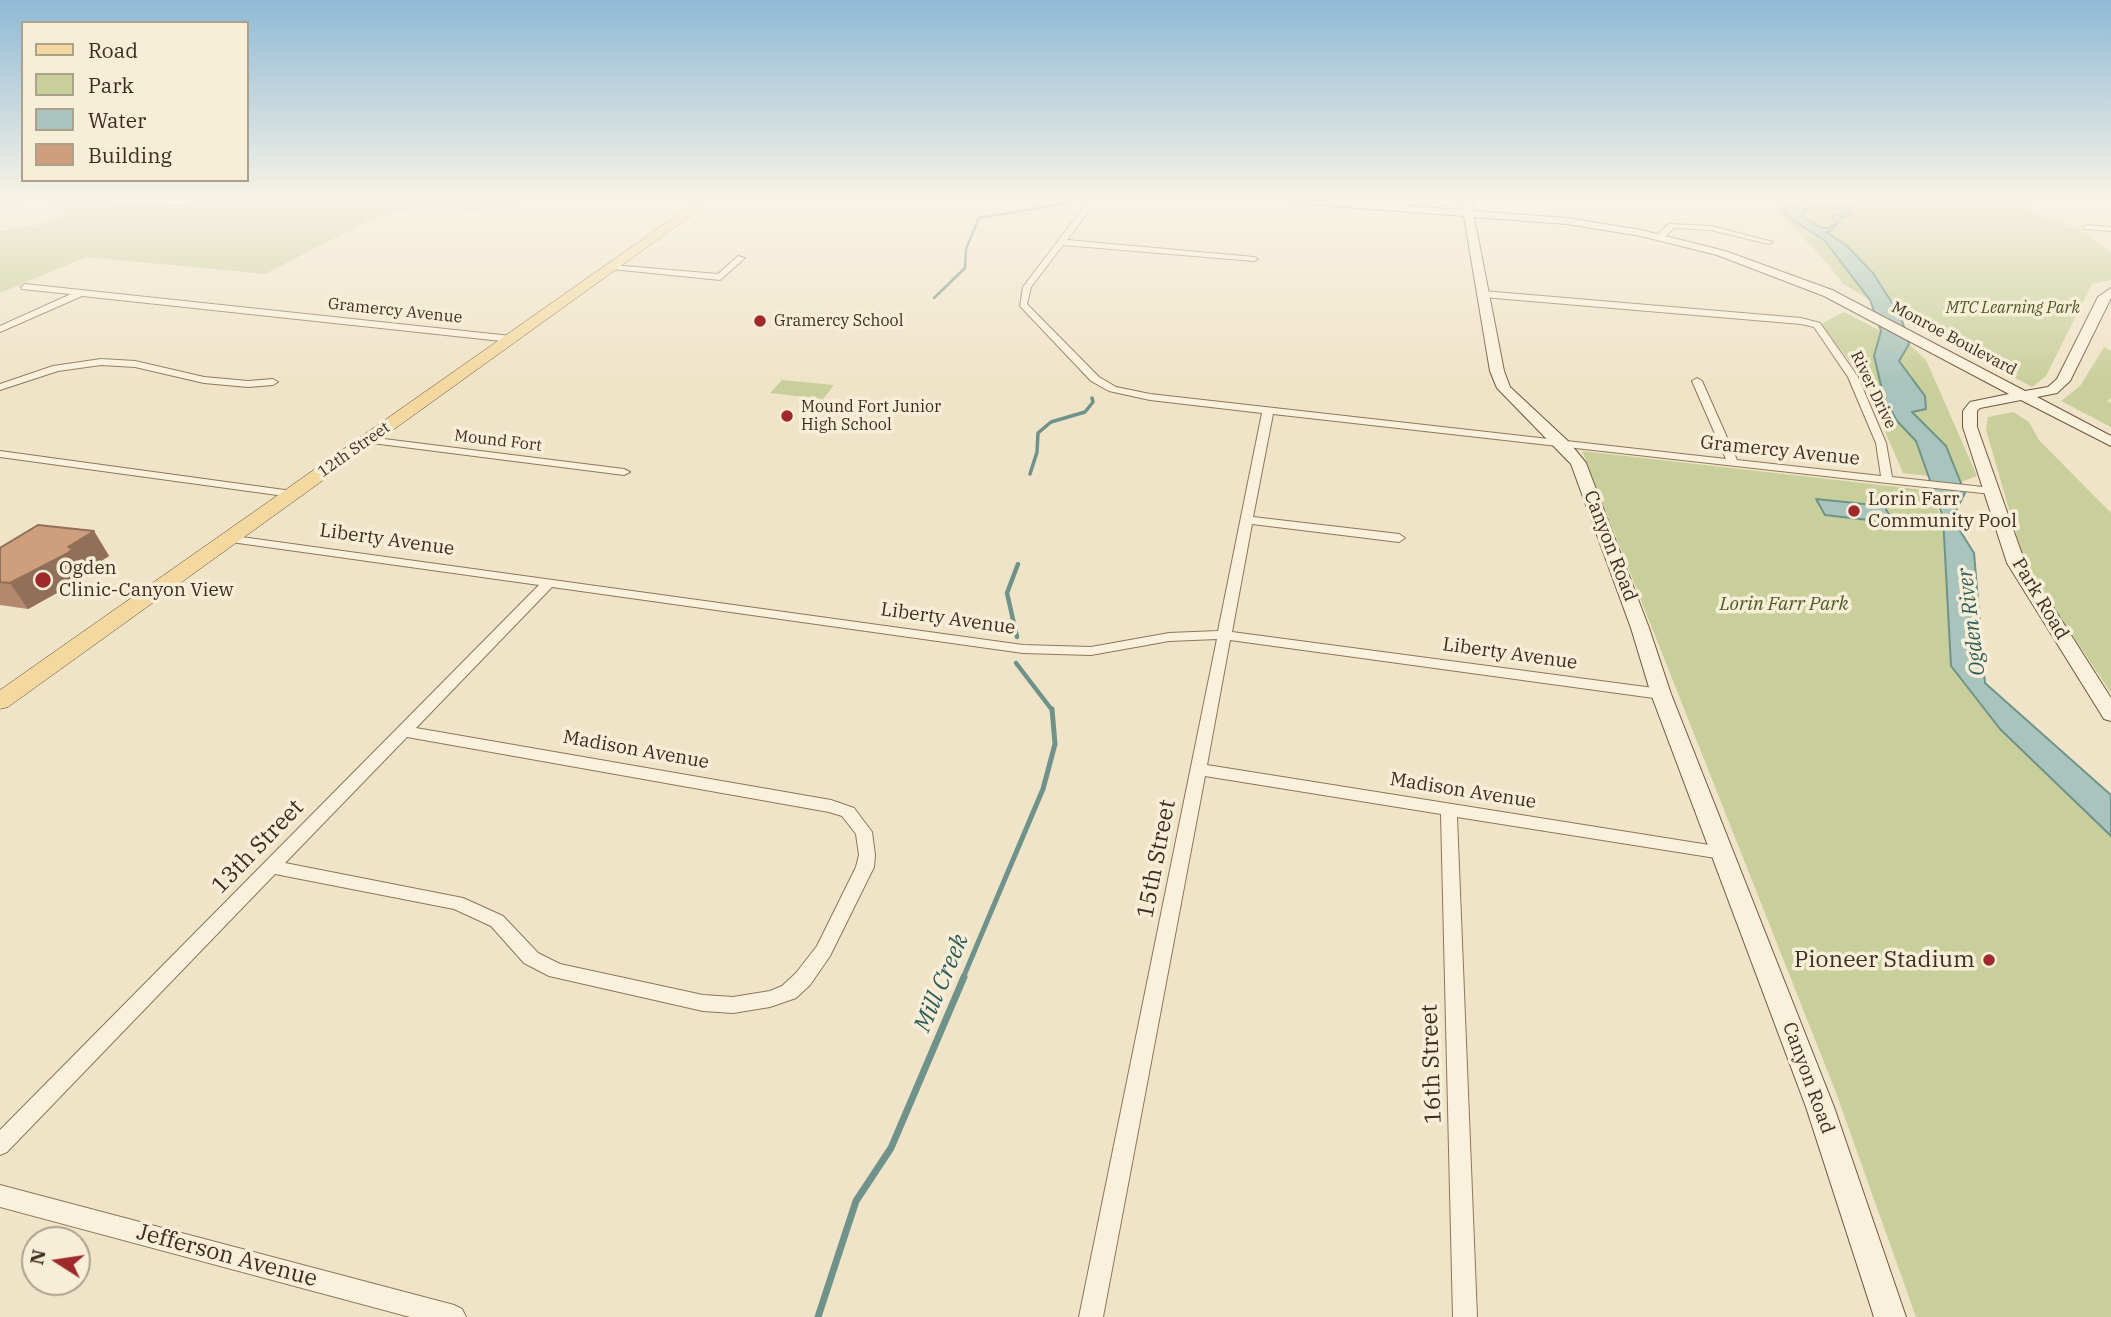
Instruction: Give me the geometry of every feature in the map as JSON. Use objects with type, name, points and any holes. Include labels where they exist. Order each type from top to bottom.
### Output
[{"type":"main road","name":"12th Street","points":[[0,701],[621,260]]},
{"type":"street","points":[[612,267],[720,277],[738,260]]},
{"type":"street","points":[[1047,260],[1027,287],[1023,304],[1096,379],[1113,389],[1134,395],[1564,445]]},
{"type":"street","points":[[1477,260],[1497,371],[1504,388],[1564,445]]},
{"type":"street","name":"Monroe Boulevard","points":[[1742,260],[1775,270],[1856,307],[2111,442]]},
{"type":"street","name":"Gramercy Avenue","points":[[25,287],[511,339]]},
{"type":"street","points":[[2023,395],[2052,390],[2063,381],[2104,297],[2111,292]]},
{"type":"street","points":[[0,329],[81,294]]},
{"type":"street","name":"River Drive","points":[[1483,294],[1813,323],[1822,330],[1853,377],[1881,443],[1887,480]]},
{"type":"street","points":[[0,387],[56,368],[101,362],[135,364],[204,380],[248,384],[273,382]]},
{"type":"street","points":[[1697,381],[1734,463]]},
{"type":"street","name":"Park Road","points":[[2023,395],[1975,405],[1970,411],[1970,427],[2016,564],[2111,714]]},
{"type":"street","name":"15th Street","points":[[1091,1317],[1268,411]]},
{"type":"street","name":"Mound Fort","points":[[368,440],[624,472]]},
{"type":"street","name":"Gramercy Avenue","points":[[1564,445],[1992,491]]},
{"type":"street","name":"Canyon Road","points":[[1564,445],[1578,463],[1609,542],[1661,694],[1820,1107],[1890,1317]]},
{"type":"street","points":[[0,454],[292,494]]},
{"type":"street","points":[[1246,520],[1399,538]]},
{"type":"street","name":"Liberty Avenue","points":[[231,538],[1048,651],[1091,651],[1168,637],[1224,635],[1661,694]]},
{"type":"street","name":"13th Street","points":[[0,1144],[549,582]]},
{"type":"street","name":"Madison Avenue","points":[[271,867],[464,905],[497,921],[531,958],[556,971],[719,1005],[751,1003],[789,992],[814,967],[824,951],[865,867],[867,844],[857,820],[848,812],[813,802],[404,731]]},
{"type":"street","name":"Madison Avenue","points":[[1198,769],[1722,853]]},
{"type":"street","name":"16th Street","points":[[1448,810],[1465,1317]]},
{"type":"street","name":"Jefferson Avenue","points":[[0,1196],[454,1317]]},
{"type":"green space","points":[[0,260],[78,260],[0,293]]},
{"type":"green space","points":[[122,260],[291,260],[265,274]]},
{"type":"green space","points":[[1825,260],[1840,260],[1870,300],[1843,284]]},
{"type":"green space","name":"MTC Learning Park","points":[[1861,260],[2111,260],[2111,280],[2092,284],[2046,376],[2032,387],[1901,317],[1873,273]]},
{"type":"green space","points":[[1844,312],[1881,331],[1874,356],[1897,421],[1916,441],[1928,476],[1903,473],[1862,378],[1821,324]]},
{"type":"green space","points":[[1909,344],[1926,360],[1977,476],[1961,482],[1946,446],[1911,412],[1899,360]]},
{"type":"green space","points":[[2104,347],[2111,351],[2111,398],[2107,401],[2111,403],[2111,427],[2061,401],[2080,386]]},
{"type":"green space","points":[[782,380],[834,385],[823,399],[770,393]]},
{"type":"green space","points":[[2013,412],[2029,422],[2039,440],[2111,513],[2111,693],[2025,564],[1986,430],[1988,417]]},
{"type":"green space","name":"Pioneer Stadium","points":[[1582,451],[1933,491],[1948,545],[1951,666],[2000,729],[2111,836],[2111,1317],[1916,1317],[1835,1090]]},
{"type":"water","name":"Ogden River","points":[[1840,260],[1861,260],[1873,273],[1901,317],[1909,344],[1899,361],[1925,396],[1926,409],[1912,412],[1946,446],[1965,493],[1952,518],[1974,553],[1985,683],[2111,795],[2111,836],[2000,729],[1951,666],[1943,517],[1916,441],[1897,421],[1884,398],[1874,356],[1881,331],[1870,300]]},
{"type":"water","name":"Lorin Farr Community Pool","points":[[1816,499],[1884,506],[1894,523],[1825,515]]},
{"type":"building","points":[[38,525],[94,531],[68,547],[73,548],[68,553],[10,583],[0,582],[0,548]]},
{"type":"waterway","points":[[934,298],[965,268],[965,260]]},
{"type":"waterway","name":"Mill Creek","points":[[1030,474],[1037,452],[1038,433],[1051,422],[1085,412],[1093,402],[1092,398]]},
{"type":"waterway","name":"Mill Creek","points":[[1017,637],[1007,593],[1018,564]]},
{"type":"waterway","name":"Mill Creek","points":[[1016,663],[1052,710]]},
{"type":"waterway","name":"Mill Creek","points":[[963,978],[1043,789],[1055,744],[1052,709]]},
{"type":"waterway","name":"Mill Creek","points":[[818,1317],[856,1201],[891,1148],[964,977]]},
{"type":"place","name":"Gramercy School","points":[[760,321]]},
{"type":"place","name":"Mound Fort Junior High School","points":[[787,416]]},
{"type":"place","name":"Lorin Farr Community Pool","points":[[1854,511]]},
{"type":"place","name":"Ogden Clinic-Canyon View","points":[[43,580]]},
{"type":"place","name":"Pioneer Stadium","points":[[1989,960]]},
{"type":"park label","name":"Lorin Farr Park","points":[[1784,605]]}]
